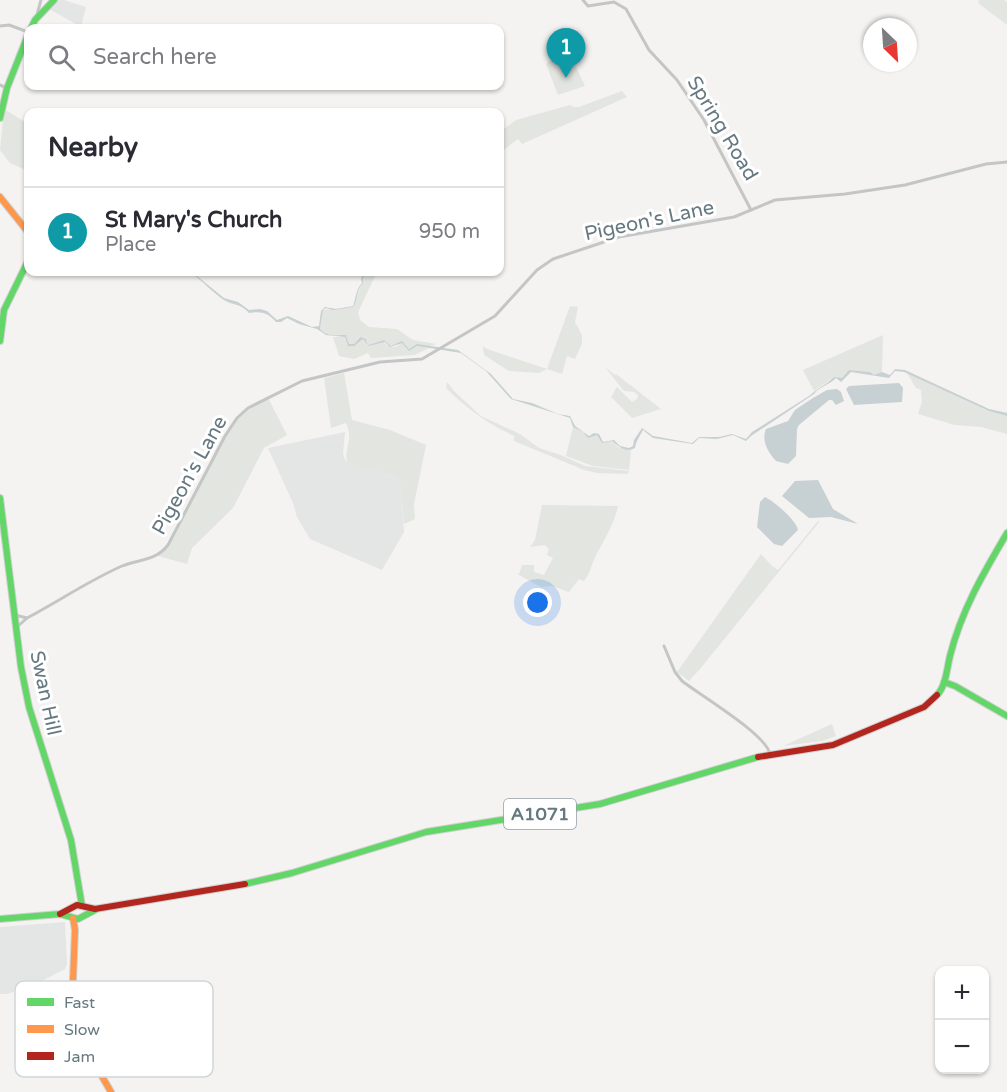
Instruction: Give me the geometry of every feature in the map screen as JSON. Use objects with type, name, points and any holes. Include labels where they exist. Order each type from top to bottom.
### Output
[{"type":"main road","points":[[33,24],[51,3]]},
{"type":"main road","points":[[0,118],[7,88],[24,44]]},
{"type":"main road","points":[[0,197],[24,227]]},
{"type":"main road","points":[[0,341],[3,310],[24,269]]},
{"type":"main road","name":"Swan Hill","points":[[0,498],[16,628],[29,707],[71,840],[78,874],[78,907]]},
{"type":"main road","name":"A1071","points":[[78,907],[95,909],[229,888],[310,868],[426,832],[600,804],[770,754],[822,748],[903,716],[930,702],[940,692],[954,640],[976,585],[1007,533]]},
{"type":"main road","points":[[944,682],[1007,716]]},
{"type":"main road","points":[[0,919],[60,914],[78,907]]},
{"type":"main road","points":[[73,981],[75,930],[72,917],[78,907]]},
{"type":"main road","points":[[78,907],[82,917]]},
{"type":"main road","name":"A1071","points":[[82,917],[95,909]]},
{"type":"main road","points":[[60,914],[82,917]]},
{"type":"main road","points":[[75,930],[82,917]]},
{"type":"main road","points":[[102,1077],[111,1092]]},
{"type":"street","name":"Spring Road","points":[[583,0],[588,6],[614,2],[626,9],[649,50],[677,79],[704,120],[751,210]]},
{"type":"street","points":[[35,20],[41,1],[51,3]]},
{"type":"street","points":[[0,26],[9,25],[24,32]]},
{"type":"street","points":[[0,85],[7,88]]},
{"type":"street","name":"Pigeon's Lane","points":[[16,628],[27,618],[120,567],[153,558],[162,552],[168,546],[229,429],[248,408],[302,381],[380,362],[422,359],[495,316],[541,267],[563,255],[619,237],[730,218],[781,199],[874,190],[913,183],[986,164],[1007,162]]},
{"type":"street","points":[[15,615],[27,618]]},
{"type":"street","points":[[664,646],[681,681],[741,723],[765,744],[770,754]]},
{"type":"shaded area","points":[[56,0],[64,0],[86,7],[82,24],[76,24],[49,9]]},
{"type":"shaded area","points":[[979,0],[1007,2],[1007,25],[978,3]]},
{"type":"shaded area","points":[[569,52],[585,86],[558,95],[546,64],[558,55]]},
{"type":"shaded area","points":[[622,91],[627,97],[522,144],[518,139],[504,150],[504,129],[516,120],[570,105],[579,107]]},
{"type":"shaded area","points":[[4,109],[24,122],[24,169],[10,163],[0,150]]},
{"type":"shaded area","points":[[196,276],[224,298],[238,302],[249,310],[267,311],[277,320],[288,316],[312,327],[319,326],[321,311],[325,307],[336,309],[353,306],[362,283],[361,278],[364,276],[363,283],[353,307],[333,310],[326,308],[323,310],[320,329],[323,332],[332,335],[346,335],[349,344],[354,344],[360,337],[366,339],[368,345],[384,340],[391,346],[402,341],[409,349],[417,344],[458,350],[491,374],[513,399],[570,416],[575,426],[589,436],[594,433],[599,434],[603,442],[614,440],[620,446],[629,448],[633,446],[642,428],[653,436],[692,443],[699,437],[719,437],[732,434],[746,439],[752,432],[809,396],[834,377],[842,378],[849,370],[870,372],[874,375],[882,372],[890,375],[895,369],[905,370],[989,409],[1007,413],[1007,416],[989,411],[904,372],[895,371],[889,378],[851,372],[841,382],[836,378],[746,441],[733,435],[717,439],[699,438],[693,444],[653,438],[643,430],[635,448],[625,450],[612,441],[602,443],[597,435],[588,438],[583,432],[573,427],[570,418],[511,399],[486,371],[461,353],[417,346],[409,351],[402,343],[390,347],[385,342],[368,346],[363,339],[354,346],[348,346],[345,337],[326,335],[317,329],[287,318],[276,322],[264,313],[249,313],[242,307],[227,302]]},
{"type":"shaded area","points":[[365,276],[375,276],[358,312],[360,320],[369,327],[397,329],[413,340],[436,344],[409,349],[404,343],[391,346],[384,340],[368,345],[367,340],[359,337],[354,344],[349,344],[346,335],[329,334],[320,329],[323,310],[353,307]]},
{"type":"shaded area","points":[[570,306],[578,307],[575,322],[582,335],[582,344],[575,359],[567,356],[562,374],[547,369]]},
{"type":"shaded area","points":[[883,335],[882,372],[874,375],[870,372],[849,370],[842,379],[834,377],[814,391],[803,370]]},
{"type":"shaded area","points":[[333,337],[345,337],[347,344],[355,345],[363,339],[367,346],[384,342],[388,346],[395,347],[402,343],[409,351],[417,346],[429,348],[415,355],[371,358],[368,353],[354,359],[339,356]]},
{"type":"shaded area","points":[[483,346],[487,349],[547,369],[539,373],[509,371],[484,355]]},
{"type":"shaded area","points":[[605,367],[661,409],[632,418],[611,397],[617,387],[632,402],[637,399],[638,395],[624,391]]},
{"type":"shaded area","points":[[344,373],[352,420],[390,430],[426,445],[414,504],[415,519],[404,524],[401,488],[396,478],[347,464],[349,434],[346,423],[331,428],[324,378]]},
{"type":"shaded area","points":[[907,373],[989,411],[1007,416],[1007,434],[981,427],[955,425],[918,414],[922,402],[921,390],[916,388]]},
{"type":"shaded area","points":[[447,382],[481,416],[520,434],[539,448],[585,466],[629,471],[628,474],[597,473],[584,470],[514,441],[514,436],[486,421],[462,403],[446,388]]},
{"type":"shaded area","points":[[899,383],[903,388],[902,402],[854,405],[846,389],[849,386]]},
{"type":"shaded area","points":[[837,389],[841,392],[844,401],[836,405],[829,400],[799,425],[796,456],[788,464],[776,461],[766,446],[764,438],[766,429],[788,421],[795,410],[827,390]]},
{"type":"shaded area","points":[[268,398],[287,435],[264,448],[233,508],[192,548],[187,564],[158,556],[165,549],[225,436],[241,413]]},
{"type":"shaded area","points":[[573,427],[583,432],[588,438],[597,435],[602,442],[612,441],[618,447],[631,450],[629,470],[593,466],[566,456]]},
{"type":"shaded area","points":[[345,432],[343,454],[347,464],[396,478],[401,488],[404,532],[382,570],[310,539],[297,517],[268,448]]},
{"type":"shaded area","points":[[818,480],[833,509],[858,524],[831,517],[809,518],[782,496],[795,481]]},
{"type":"shaded area","points":[[765,497],[793,521],[798,530],[782,546],[774,544],[757,527],[760,502]]},
{"type":"shaded area","points":[[542,505],[618,506],[612,525],[588,575],[584,581],[579,579],[569,592],[552,586],[541,587],[517,574],[522,565],[534,565],[534,572],[544,575],[553,558],[547,555],[549,549],[545,545],[530,547],[535,540]]},
{"type":"shaded area","points":[[820,521],[689,681],[677,672],[761,554],[778,570]]},
{"type":"shaded area","points":[[832,724],[836,736],[822,741],[783,746]]},
{"type":"shaded area","points":[[65,922],[67,964],[65,969],[42,981],[15,981],[15,991],[0,994],[0,927]]},
{"type":"traffic: fast","points":[[33,24],[54,0]]},
{"type":"traffic: fast","points":[[0,118],[7,88],[24,45]]},
{"type":"traffic: fast","points":[[0,341],[4,310],[24,269]]},
{"type":"traffic: fast","points":[[0,498],[21,667],[29,707],[71,840],[82,906]]},
{"type":"traffic: fast","points":[[937,695],[944,682],[960,623],[1007,533]]},
{"type":"traffic: fast","points":[[944,682],[1007,716]]},
{"type":"traffic: fast","points":[[245,884],[292,873],[426,832],[600,804],[758,757]]},
{"type":"traffic: fast","points":[[0,919],[60,914],[78,919],[95,910]]},
{"type":"traffic: slow","points":[[0,197],[24,227]]},
{"type":"traffic: slow","points":[[73,918],[75,930],[73,981]]},
{"type":"traffic: slow","points":[[102,1077],[111,1092]]},
{"type":"traffic: jam","points":[[758,757],[833,745],[924,707],[937,695]]},
{"type":"traffic: jam","points":[[60,914],[77,905],[95,909],[245,884]]},
{"type":"place","name":"St Mary's Church","points":[[566,78]]}]
